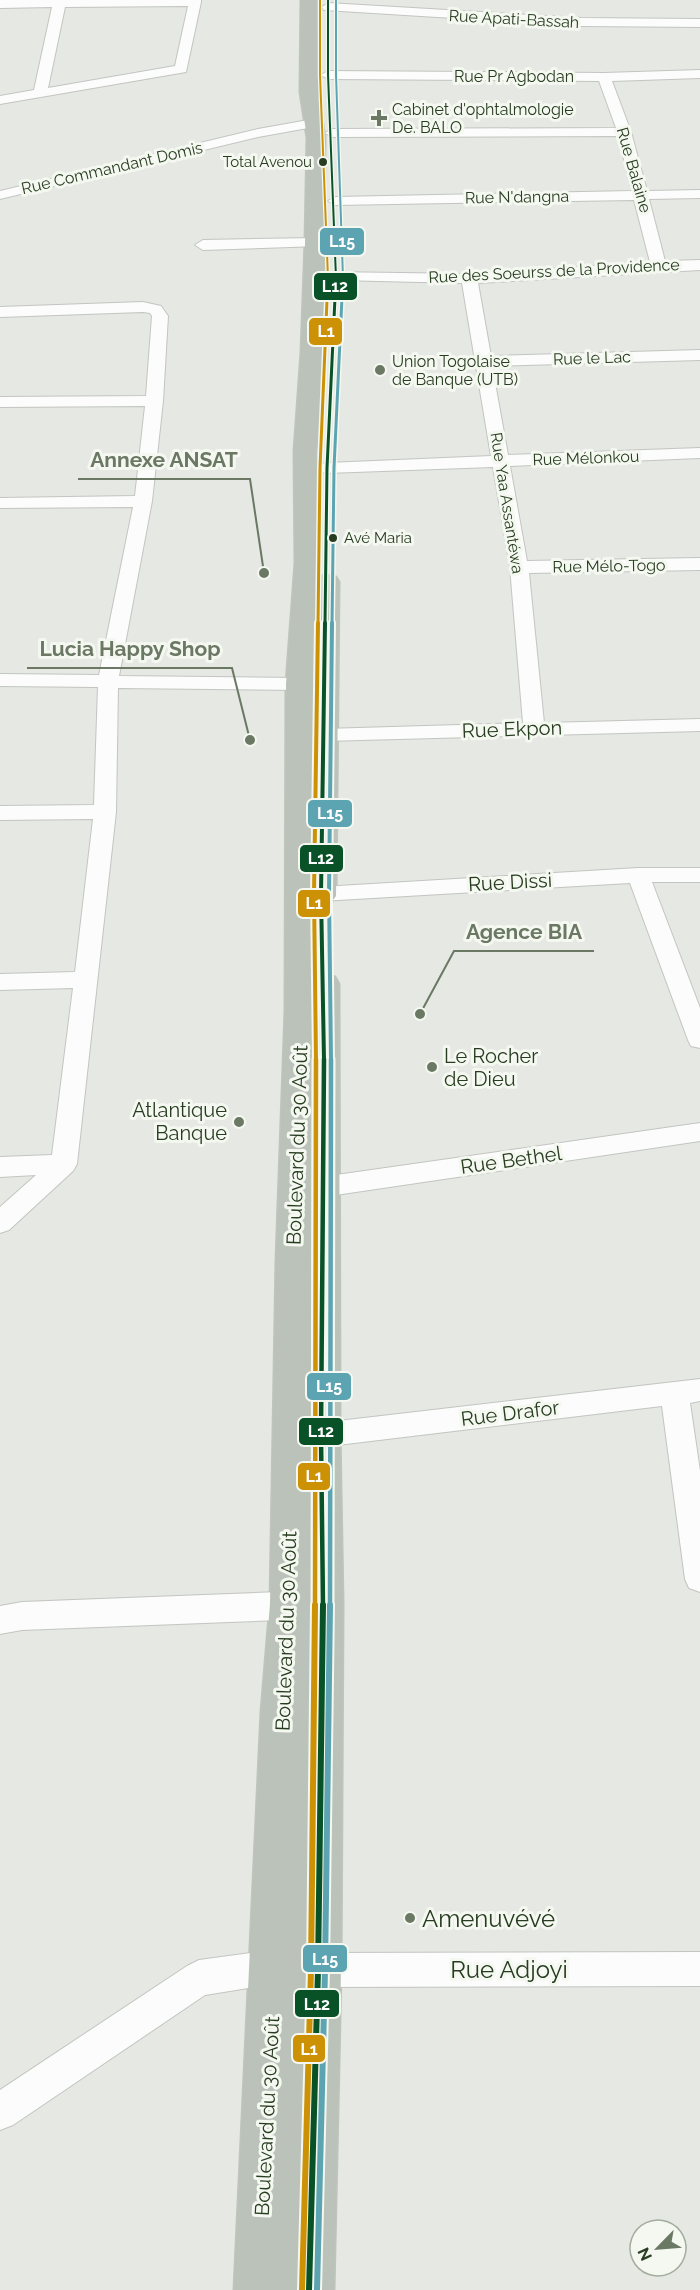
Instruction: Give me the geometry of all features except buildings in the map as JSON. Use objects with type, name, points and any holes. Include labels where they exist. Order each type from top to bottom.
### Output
[{"type":"highway","name":"Boulevard du 30 Août","points":[[259,2290],[282,1712],[290,1604],[293,1261],[312,685],[306,563],[336,275],[335,201],[324,122],[328,75],[322,2]]},
{"type":"highway","name":"Boulevard du 30 Août","points":[[322,2],[309,92],[324,122]]},
{"type":"highway","name":"Boulevard du 30 Août","points":[[316,468],[316,138],[324,122]]},
{"type":"highway","name":"Boulevard du 30 Août","points":[[309,2290],[318,1970],[323,1605],[321,1435],[324,1000],[321,894],[324,735],[312,685]]},
{"type":"street","points":[[0,4],[195,1],[182,69],[0,100]]},
{"type":"street","points":[[40,93],[59,2]]},
{"type":"street","name":"Rue Apati-Bassah","points":[[322,2],[581,22],[700,23]]},
{"type":"street","name":"Rue Pr Agbodan","points":[[328,75],[604,77],[700,74]]},
{"type":"street","name":"Rue Balaine","points":[[604,77],[624,132],[659,266]]},
{"type":"street","name":"Rue Commandant Domis","points":[[0,195],[258,133],[324,122],[624,132]]},
{"type":"street","name":"Rue N'dangna","points":[[335,201],[700,194]]},
{"type":"street","points":[[203,245],[315,243]]},
{"type":"street","name":"Rue des Soeurss de la Providence","points":[[336,275],[469,279],[700,265]]},
{"type":"street","name":"Rue Yaa Assantéwa","points":[[469,279],[519,567],[534,728]]},
{"type":"street","points":[[0,312],[143,307],[155,309],[160,316],[154,401],[143,501],[108,681],[105,812],[64,1164],[0,1223]]},
{"type":"street","name":"Rue le Lac","points":[[485,361],[700,355]]},
{"type":"street","points":[[0,402],[154,401]]},
{"type":"street","name":"Rue Mélonkou","points":[[316,468],[700,453]]},
{"type":"street","points":[[0,503],[143,501]]},
{"type":"street","name":"Rue Mélo-Togo","points":[[519,567],[700,564]]},
{"type":"street","points":[[0,680],[312,685]]},
{"type":"street","name":"Rue Ekpon","points":[[324,735],[700,725]]},
{"type":"street","points":[[0,813],[105,812]]},
{"type":"street","points":[[638,875],[700,1040]]},
{"type":"street","name":"Rue Dissi","points":[[321,894],[638,875],[700,875]]},
{"type":"street","points":[[0,982],[86,980]]},
{"type":"street","name":"Rue Bethel","points":[[322,1187],[700,1132]]},
{"type":"street","points":[[0,1167],[64,1164]]},
{"type":"street","points":[[688,1392],[700,1579]]},
{"type":"street","name":"Rue Drafor","points":[[321,1435],[688,1392]]},
{"type":"street","points":[[0,1620],[22,1616],[290,1604],[323,1605]]},
{"type":"street","points":[[0,2112],[200,1978],[273,1967]]},
{"type":"street","name":"Rue Adjoyi","points":[[318,1970],[700,1969]]},
{"type":"transit line","name":"L1","points":[[302,2290],[311,1970],[315,1605],[316,1000],[314,894],[320,468],[328,275],[320,75],[320,0]]},
{"type":"transit line","name":"L12","points":[[309,2290],[318,1970],[323,1605],[321,1435],[324,1000],[321,894],[327,468],[336,275],[328,75],[328,0]]},
{"type":"transit line","name":"L15","points":[[317,2290],[325,1970],[330,1605],[331,1000],[329,894],[334,468],[343,275],[336,75],[336,0]]},
{"type":"place","name":"Cabinet d'ophtalmologie De. BALO","points":[[379,118]]},
{"type":"place","name":"Total Avenou","points":[[323,162]]},
{"type":"place","name":"Union Togolaise de Banque (UTB)","points":[[380,370]]},
{"type":"place","name":"Avé Maria","points":[[333,538]]},
{"type":"place","name":"Annexe ANSAT","points":[[264,573]]},
{"type":"place","name":"Lucia Happy Shop","points":[[250,740]]},
{"type":"place","name":"Agence BIA","points":[[420,1014]]},
{"type":"place","name":"Le Rocher de Dieu","points":[[432,1067]]},
{"type":"place","name":"Atlantique Banque","points":[[239,1122]]},
{"type":"place","name":"Amenuvévé","points":[[410,1918]]}]
